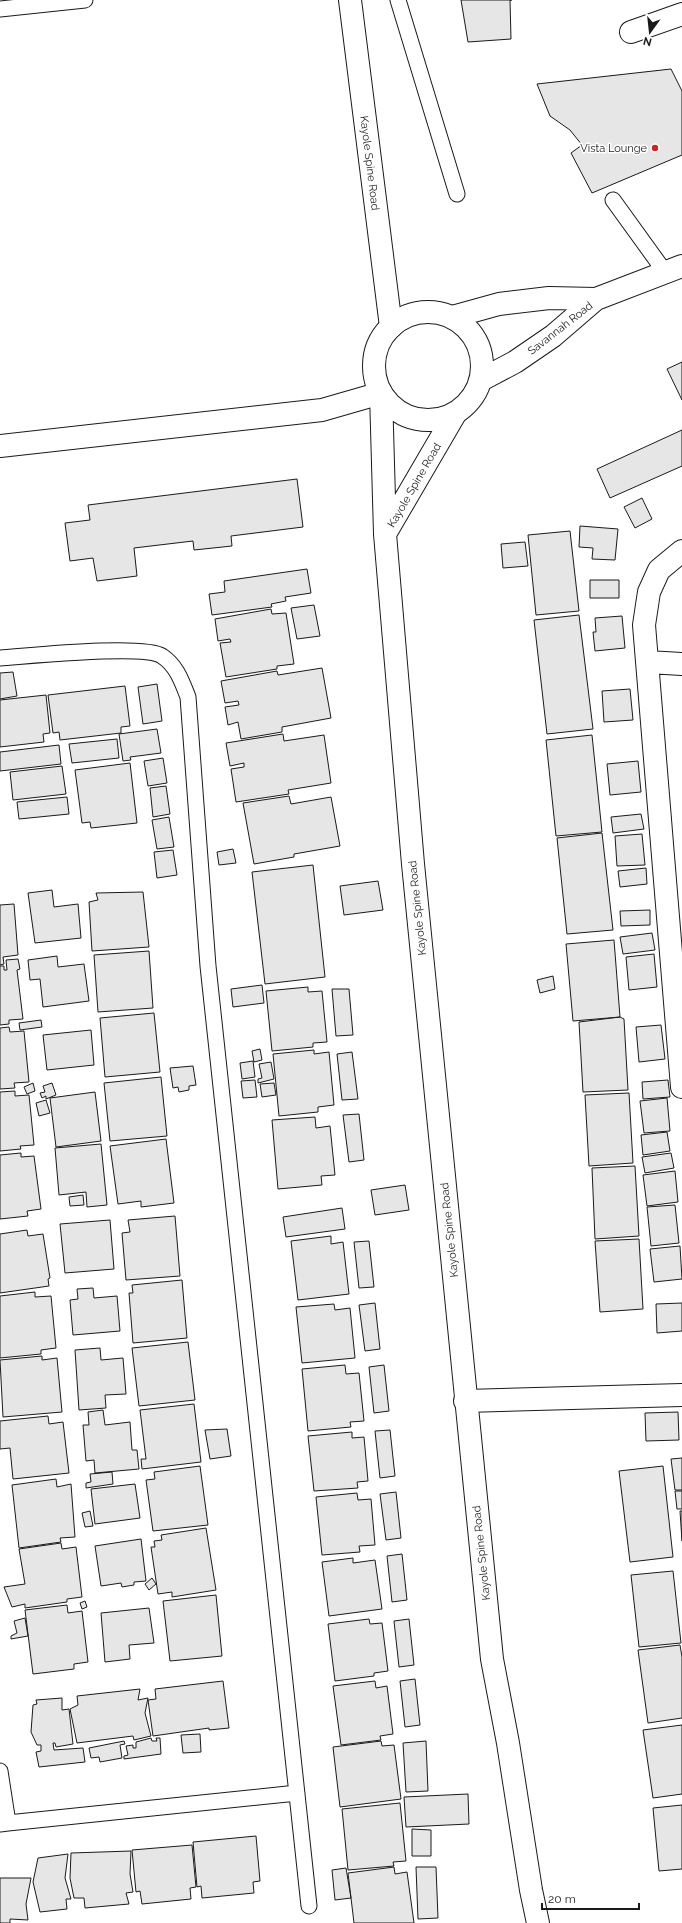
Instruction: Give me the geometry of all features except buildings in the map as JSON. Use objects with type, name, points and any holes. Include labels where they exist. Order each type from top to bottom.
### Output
[{"type":"main road","name":"Kayole Spine Road","points":[[350,0],[391,326]]},
{"type":"main road","points":[[631,32],[682,14]]},
{"type":"main road","name":"Savannah Road","points":[[481,380],[516,362],[553,336],[596,299],[674,269]]},
{"type":"main road","name":"Savannah Road","points":[[452,317],[499,304],[549,298],[596,299]]},
{"type":"main road","points":[[421,312],[437,313],[452,317],[465,326],[475,337],[483,358],[481,380],[472,400],[455,414],[439,420],[422,421],[405,416],[391,406],[380,393],[374,376],[374,358],[380,341],[391,326],[406,317],[421,312]]},
{"type":"main road","name":"Kayole Spine Road","points":[[380,393],[385,534],[414,872],[465,1401],[492,1659],[508,1743],[531,1890],[538,1923]]},
{"type":"main road","points":[[0,446],[322,410],[380,393]]},
{"type":"main road","name":"Kayole Spine Road","points":[[385,534],[455,414]]},
{"type":"main road","points":[[682,551],[659,570],[648,592],[644,625],[676,938],[682,1087]]},
{"type":"main road","points":[[648,662],[682,664]]},
{"type":"main road","points":[[465,1401],[682,1396]]},
{"type":"lane","points":[[0,9],[85,0]]},
{"type":"lane","points":[[398,0],[457,194]]},
{"type":"lane","points":[[613,200],[674,269]]},
{"type":"lane","points":[[0,658],[133,650],[140,651],[162,656],[177,672],[188,697],[208,966],[309,1906]]},
{"type":"lane","points":[[0,1772],[4,1824],[297,1793]]},
{"type":"place","name":"Vista Lounge","points":[[655,148]]}]
